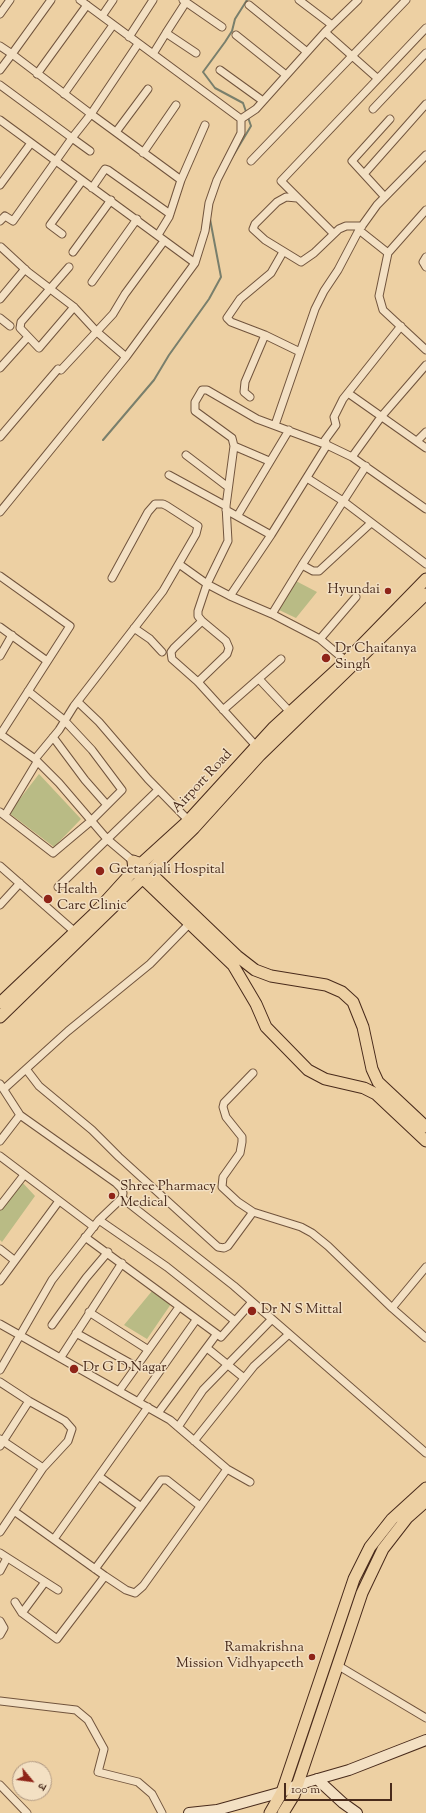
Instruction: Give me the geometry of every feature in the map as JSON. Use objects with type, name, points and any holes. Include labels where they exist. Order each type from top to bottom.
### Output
[{"type":"main road","name":"Airport Road","points":[[0,1017],[147,875],[257,746],[290,712],[346,661],[426,579]]},
{"type":"main road","name":"Airport Road","points":[[0,1003],[75,932],[136,865],[192,824],[260,755],[426,594]]},
{"type":"main road","points":[[136,865],[237,956],[255,970],[271,976],[326,984],[342,992],[353,1002],[363,1027],[372,1069],[378,1082],[426,1127]]},
{"type":"main road","points":[[147,875],[190,923],[233,965],[256,1004],[266,1027],[308,1070],[325,1079],[364,1088],[376,1094],[426,1141]]},
{"type":"main road","points":[[270,1813],[282,1792],[354,1579],[370,1547],[392,1519],[426,1488]]},
{"type":"main road","points":[[283,1813],[293,1797],[362,1593],[383,1550],[407,1518],[426,1501]]},
{"type":"street","points":[[0,14],[10,0]]},
{"type":"street","points":[[0,70],[51,0]]},
{"type":"street","points":[[80,0],[138,44],[243,118]]},
{"type":"street","points":[[102,16],[113,0]]},
{"type":"street","points":[[129,37],[153,0]]},
{"type":"street","points":[[299,0],[332,25]]},
{"type":"street","points":[[251,161],[406,0]]},
{"type":"street","points":[[153,54],[184,1],[222,27]]},
{"type":"street","points":[[243,118],[264,101],[325,32],[356,1]]},
{"type":"street","points":[[246,2],[307,52]]},
{"type":"street","points":[[37,74],[88,5]]},
{"type":"street","points":[[64,94],[113,25]]},
{"type":"street","points":[[333,233],[297,198],[297,195],[281,181],[349,111],[377,78],[426,28]]},
{"type":"street","points":[[325,32],[377,78]]},
{"type":"street","points":[[166,33],[196,54]]},
{"type":"street","points":[[236,35],[286,76]]},
{"type":"street","points":[[0,221],[5,216],[13,221],[72,138],[91,114],[138,44]]},
{"type":"street","points":[[0,46],[181,180]]},
{"type":"street","points":[[373,108],[426,53]]},
{"type":"street","points":[[220,70],[264,101]]},
{"type":"street","points":[[0,85],[90,151]]},
{"type":"street","points":[[116,132],[148,88]]},
{"type":"street","points":[[364,174],[426,104]]},
{"type":"street","points":[[143,153],[176,105]]},
{"type":"street","points":[[0,512],[126,357],[196,263],[205,231],[209,203],[217,180],[241,133],[243,118]]},
{"type":"street","points":[[384,196],[353,162],[353,159],[390,119]]},
{"type":"street","points":[[1,123],[31,142],[56,162],[111,200],[164,241],[196,263]]},
{"type":"street","points":[[158,235],[170,214],[181,180],[205,125]]},
{"type":"street","points":[[0,185],[31,142]]},
{"type":"street","points":[[275,425],[315,309],[324,291],[338,270],[361,228],[384,196],[426,155]]},
{"type":"street","points":[[92,188],[105,169],[108,170],[170,214]]},
{"type":"street","points":[[62,234],[50,225],[82,181]]},
{"type":"street","points":[[297,198],[284,198],[277,202],[253,228],[260,236],[283,252],[303,262],[333,233],[346,226],[361,228],[388,253]]},
{"type":"street","points":[[73,252],[111,200]]},
{"type":"street","points":[[426,210],[388,253],[379,296],[383,310],[426,350]]},
{"type":"street","points":[[92,282],[137,219]]},
{"type":"street","points":[[0,438],[60,370],[114,314],[125,294],[164,241]]},
{"type":"street","points":[[0,248],[74,307],[97,332],[126,357]]},
{"type":"street","points":[[283,252],[271,273],[240,299],[228,315],[228,320],[265,335],[300,352]]},
{"type":"street","points":[[426,257],[423,262],[426,267]]},
{"type":"street","points":[[69,267],[20,325],[21,331],[37,348],[41,348],[74,307]]},
{"type":"street","points":[[0,299],[25,269]]},
{"type":"street","points":[[0,318],[10,326]]},
{"type":"street","points":[[230,596],[272,535],[327,445],[325,440],[336,425],[334,417],[343,399],[401,326]]},
{"type":"street","points":[[250,397],[244,392],[245,382],[265,335]]},
{"type":"street","points":[[2,363],[28,338]]},
{"type":"street","points":[[352,457],[381,417],[426,365]]},
{"type":"street","points":[[198,682],[227,654],[229,648],[226,641],[202,622],[198,616],[198,610],[207,584],[228,540],[226,508],[234,446],[232,438],[195,411],[195,402],[202,390],[207,390],[257,419],[327,445],[352,457],[425,506]]},
{"type":"street","points":[[348,393],[426,448]]},
{"type":"street","points":[[238,515],[269,461],[289,430]]},
{"type":"street","points":[[417,441],[426,432]]},
{"type":"street","points":[[234,446],[269,461]]},
{"type":"street","points":[[186,454],[228,487]]},
{"type":"street","points":[[272,614],[366,466]]},
{"type":"street","points":[[169,475],[272,535]]},
{"type":"street","points":[[307,478],[343,501],[426,564]]},
{"type":"street","points":[[28,691],[64,720],[92,750],[122,790],[91,821],[53,853],[2,814],[36,760],[64,720],[163,591],[196,534],[198,526],[163,504],[155,504],[148,512],[112,578]]},
{"type":"street","points":[[302,565],[312,571],[319,571],[372,523]]},
{"type":"street","points":[[179,564],[207,584],[230,596],[272,614],[320,639],[346,661]]},
{"type":"street","points":[[0,576],[70,626],[0,734],[36,760],[59,783],[107,839],[136,865]]},
{"type":"street","points":[[320,639],[356,597]]},
{"type":"street","points":[[202,622],[171,652],[172,659],[198,682],[257,746]]},
{"type":"street","points":[[0,627],[47,661]]},
{"type":"street","points":[[134,628],[150,639],[162,652]]},
{"type":"street","points":[[0,656],[12,635]]},
{"type":"street","points":[[223,710],[281,659]]},
{"type":"street","points":[[259,679],[290,712]]},
{"type":"street","points":[[78,702],[99,722],[158,790],[192,824]]},
{"type":"street","points":[[53,737],[84,780],[107,805]]},
{"type":"street","points":[[58,887],[158,790]]},
{"type":"street","points":[[0,866],[75,932]]},
{"type":"street","points":[[0,905],[20,883]]},
{"type":"street","points":[[190,923],[150,964],[68,1031],[26,1069],[2,1086],[20,1115],[116,1183],[121,1188],[122,1198],[252,1302],[426,1453]]},
{"type":"street","points":[[26,1069],[39,1086],[92,1130],[119,1157],[218,1247],[224,1248],[228,1246],[253,1212]]},
{"type":"street","points":[[253,1073],[224,1103],[223,1107],[226,1117],[242,1137],[240,1153],[221,1182],[226,1192],[253,1212],[301,1227],[312,1233],[353,1269],[392,1308],[426,1338]]},
{"type":"street","points":[[0,1141],[20,1115]]},
{"type":"street","points":[[0,1156],[94,1227]]},
{"type":"street","points":[[0,1206],[24,1175]]},
{"type":"street","points":[[0,1370],[52,1280],[99,1220],[122,1198]]},
{"type":"street","points":[[0,1281],[59,1201]]},
{"type":"street","points":[[99,1220],[167,1267],[235,1321]]},
{"type":"street","points":[[85,1237],[108,1252],[196,1320],[221,1337],[252,1302]]},
{"type":"street","points":[[0,1249],[14,1260]]},
{"type":"street","points":[[52,1325],[86,1278],[108,1252]]},
{"type":"street","points":[[61,1357],[122,1263]]},
{"type":"street","points":[[392,1308],[426,1267]]},
{"type":"street","points":[[119,1391],[147,1349],[179,1307]]},
{"type":"street","points":[[89,1312],[147,1349]]},
{"type":"street","points":[[178,1427],[203,1390],[272,1319]]},
{"type":"street","points":[[138,1402],[196,1320]]},
{"type":"street","points":[[0,1324],[158,1413],[178,1427],[228,1469],[250,1482]]},
{"type":"street","points":[[76,1333],[135,1366]]},
{"type":"street","points":[[194,1441],[254,1366],[289,1334]]},
{"type":"street","points":[[158,1413],[216,1335]]},
{"type":"street","points":[[207,1348],[244,1378]]},
{"type":"street","points":[[0,1382],[29,1401],[65,1421],[72,1429],[68,1440],[43,1468],[0,1532]]},
{"type":"street","points":[[29,1401],[1,1442],[43,1468]]},
{"type":"street","points":[[54,1539],[100,1477],[148,1408]]},
{"type":"street","points":[[14,1511],[105,1576],[130,1592],[135,1593],[139,1591],[228,1469]]},
{"type":"street","points":[[100,1477],[140,1506]]},
{"type":"street","points":[[95,1569],[158,1482],[164,1479],[200,1506]]},
{"type":"street","points":[[0,1553],[58,1590]]},
{"type":"street","points":[[0,1571],[7,1558]]},
{"type":"street","points":[[15,1602],[22,1613],[57,1638],[105,1576]]},
{"type":"street","points":[[22,1613],[45,1582]]},
{"type":"street","points":[[0,1621],[4,1628],[0,1635]]},
{"type":"street","points":[[337,1665],[426,1718]]},
{"type":"street","points":[[0,1701],[76,1710],[88,1720],[104,1750],[98,1772],[138,1782],[152,1794],[162,1813]]},
{"type":"street","points":[[189,1813],[218,1810],[282,1792],[297,1785],[349,1770],[426,1740]]},
{"type":"street","points":[[317,1779],[343,1803],[357,1813]]},
{"type":"street","points":[[0,1785],[27,1813]]},
{"type":"green space","points":[[294,580],[317,592],[296,618],[277,609]]},
{"type":"green space","points":[[39,774],[81,819],[54,847],[9,813]]},
{"type":"green space","points":[[21,1181],[35,1196],[2,1242],[0,1240],[0,1210]]},
{"type":"green space","points":[[152,1291],[171,1304],[147,1339],[124,1325]]},
{"type":"waterway","points":[[230,161],[251,126],[243,103],[215,88],[203,72],[232,31],[235,19],[247,0]]},
{"type":"waterway","points":[[103,440],[154,380],[169,355],[209,299],[221,277],[210,219]]},
{"type":"place","name":"Hyundai","points":[[388,591]]},
{"type":"place","name":"Dr Chaitanya Singh","points":[[326,658]]},
{"type":"place","name":"Geetanjali Hospital","points":[[100,871]]},
{"type":"place","name":"Health Care Clinic","points":[[48,899]]},
{"type":"place","name":"Shree Pharmacy Medical","points":[[112,1196]]},
{"type":"place","name":"Dr N S Mittal","points":[[252,1311]]},
{"type":"place","name":"Dr G D Nagar","points":[[74,1369]]},
{"type":"place","name":"Ramakrishna Mission Vidhyapeeth","points":[[312,1657]]}]
